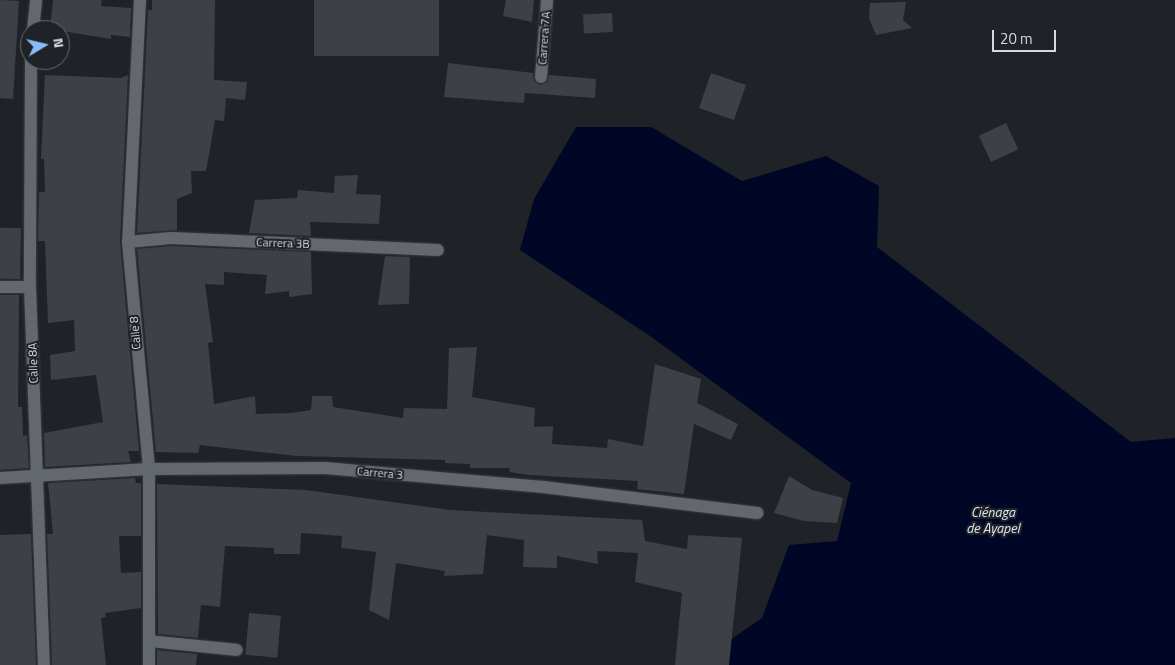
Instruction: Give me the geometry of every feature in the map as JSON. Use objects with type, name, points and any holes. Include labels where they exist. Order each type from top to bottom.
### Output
[{"type":"street","points":[[34,20],[36,0]]},
{"type":"street","name":"Calle 8","points":[[140,0],[128,242],[150,470],[149,665]]},
{"type":"street","name":"Carrera 7A","points":[[541,77],[547,0]]},
{"type":"street","name":"Calle 8A","points":[[31,70],[30,287],[44,665]]},
{"type":"street","name":"Carrera 3B","points":[[128,242],[171,238],[438,250]]},
{"type":"street","points":[[0,287],[30,287]]},
{"type":"street","name":"Carrera 3","points":[[0,478],[38,478],[150,470],[325,468],[543,487],[758,512]]},
{"type":"street","points":[[149,641],[237,650]]},
{"type":"water","name":"Ciénaga de Ayapel","points":[[576,127],[651,127],[742,181],[826,156],[879,186],[877,247],[1131,442],[1175,438],[1175,665],[688,665],[698,662],[762,618],[789,545],[837,541],[851,483],[650,336],[520,250],[534,199]]},
{"type":"building","points":[[0,0],[19,1],[13,99],[0,98]]},
{"type":"building","points":[[53,0],[102,0],[101,6],[131,8],[130,37],[111,35],[111,39],[70,32],[70,20],[51,20]]},
{"type":"building","points":[[152,0],[215,0],[214,80],[247,82],[245,100],[226,98],[224,121],[215,120],[206,171],[191,171],[192,193],[177,199],[177,230],[137,233],[148,10],[152,10]]},
{"type":"building","points":[[314,0],[439,0],[439,56],[314,56]]},
{"type":"building","points":[[506,0],[534,0],[532,22],[503,16]]},
{"type":"building","points":[[906,2],[903,20],[912,28],[876,35],[869,18],[870,3]]},
{"type":"building","points":[[612,13],[613,32],[584,33],[583,15]]},
{"type":"building","points":[[448,63],[533,73],[534,81],[540,85],[547,82],[549,75],[596,79],[595,98],[525,93],[524,103],[444,97]]},
{"type":"building","points":[[711,73],[746,85],[734,120],[699,108]]},
{"type":"building","points":[[45,75],[121,78],[128,75],[120,242],[139,451],[128,451],[131,462],[45,467],[44,433],[103,422],[96,375],[51,380],[50,355],[75,351],[74,320],[48,323],[45,241],[38,241],[39,192],[45,192],[44,159],[41,159]]},
{"type":"building","points":[[1006,123],[1018,149],[991,162],[979,136]]},
{"type":"building","points":[[358,175],[356,194],[381,195],[379,224],[310,222],[311,236],[249,233],[255,200],[297,198],[298,190],[334,193],[335,176]]},
{"type":"building","points":[[0,228],[21,228],[20,279],[0,279]]},
{"type":"building","points":[[171,246],[311,252],[312,294],[289,297],[289,291],[265,294],[267,275],[224,272],[224,285],[205,284],[213,342],[208,343],[214,404],[255,396],[256,414],[291,413],[311,410],[312,396],[332,396],[333,407],[403,418],[404,408],[447,409],[449,348],[477,347],[472,397],[535,408],[534,427],[553,426],[552,444],[607,448],[608,439],[643,446],[655,364],[701,379],[697,403],[738,424],[731,440],[694,424],[684,494],[637,489],[638,481],[529,475],[509,472],[510,468],[470,468],[470,464],[445,463],[445,460],[296,456],[200,445],[198,453],[156,452],[137,249]]},
{"type":"building","points":[[385,256],[410,257],[409,304],[378,305]]},
{"type":"building","points":[[0,295],[19,295],[18,407],[22,407],[23,436],[27,435],[29,468],[0,470]]},
{"type":"building","points":[[789,476],[812,490],[843,498],[837,523],[804,521],[774,513]]},
{"type":"building","points":[[135,478],[136,483],[141,483],[141,536],[119,536],[121,573],[141,572],[141,608],[105,613],[106,617],[101,618],[106,665],[52,665],[47,534],[53,534],[48,483]]},
{"type":"building","points":[[157,484],[306,490],[450,510],[642,520],[645,541],[687,549],[688,535],[742,538],[729,665],[675,665],[682,593],[635,582],[638,553],[597,551],[598,564],[557,556],[557,568],[523,567],[524,540],[487,535],[483,574],[444,576],[445,571],[396,563],[389,620],[369,610],[376,552],[341,548],[342,536],[301,533],[300,554],[274,554],[274,548],[225,546],[220,607],[201,605],[198,638],[158,634]]},
{"type":"building","points":[[31,534],[36,665],[0,665],[0,535]]},
{"type":"building","points":[[249,613],[281,616],[277,658],[245,655]]},
{"type":"building","points":[[157,650],[197,654],[196,665],[157,665]]}]
